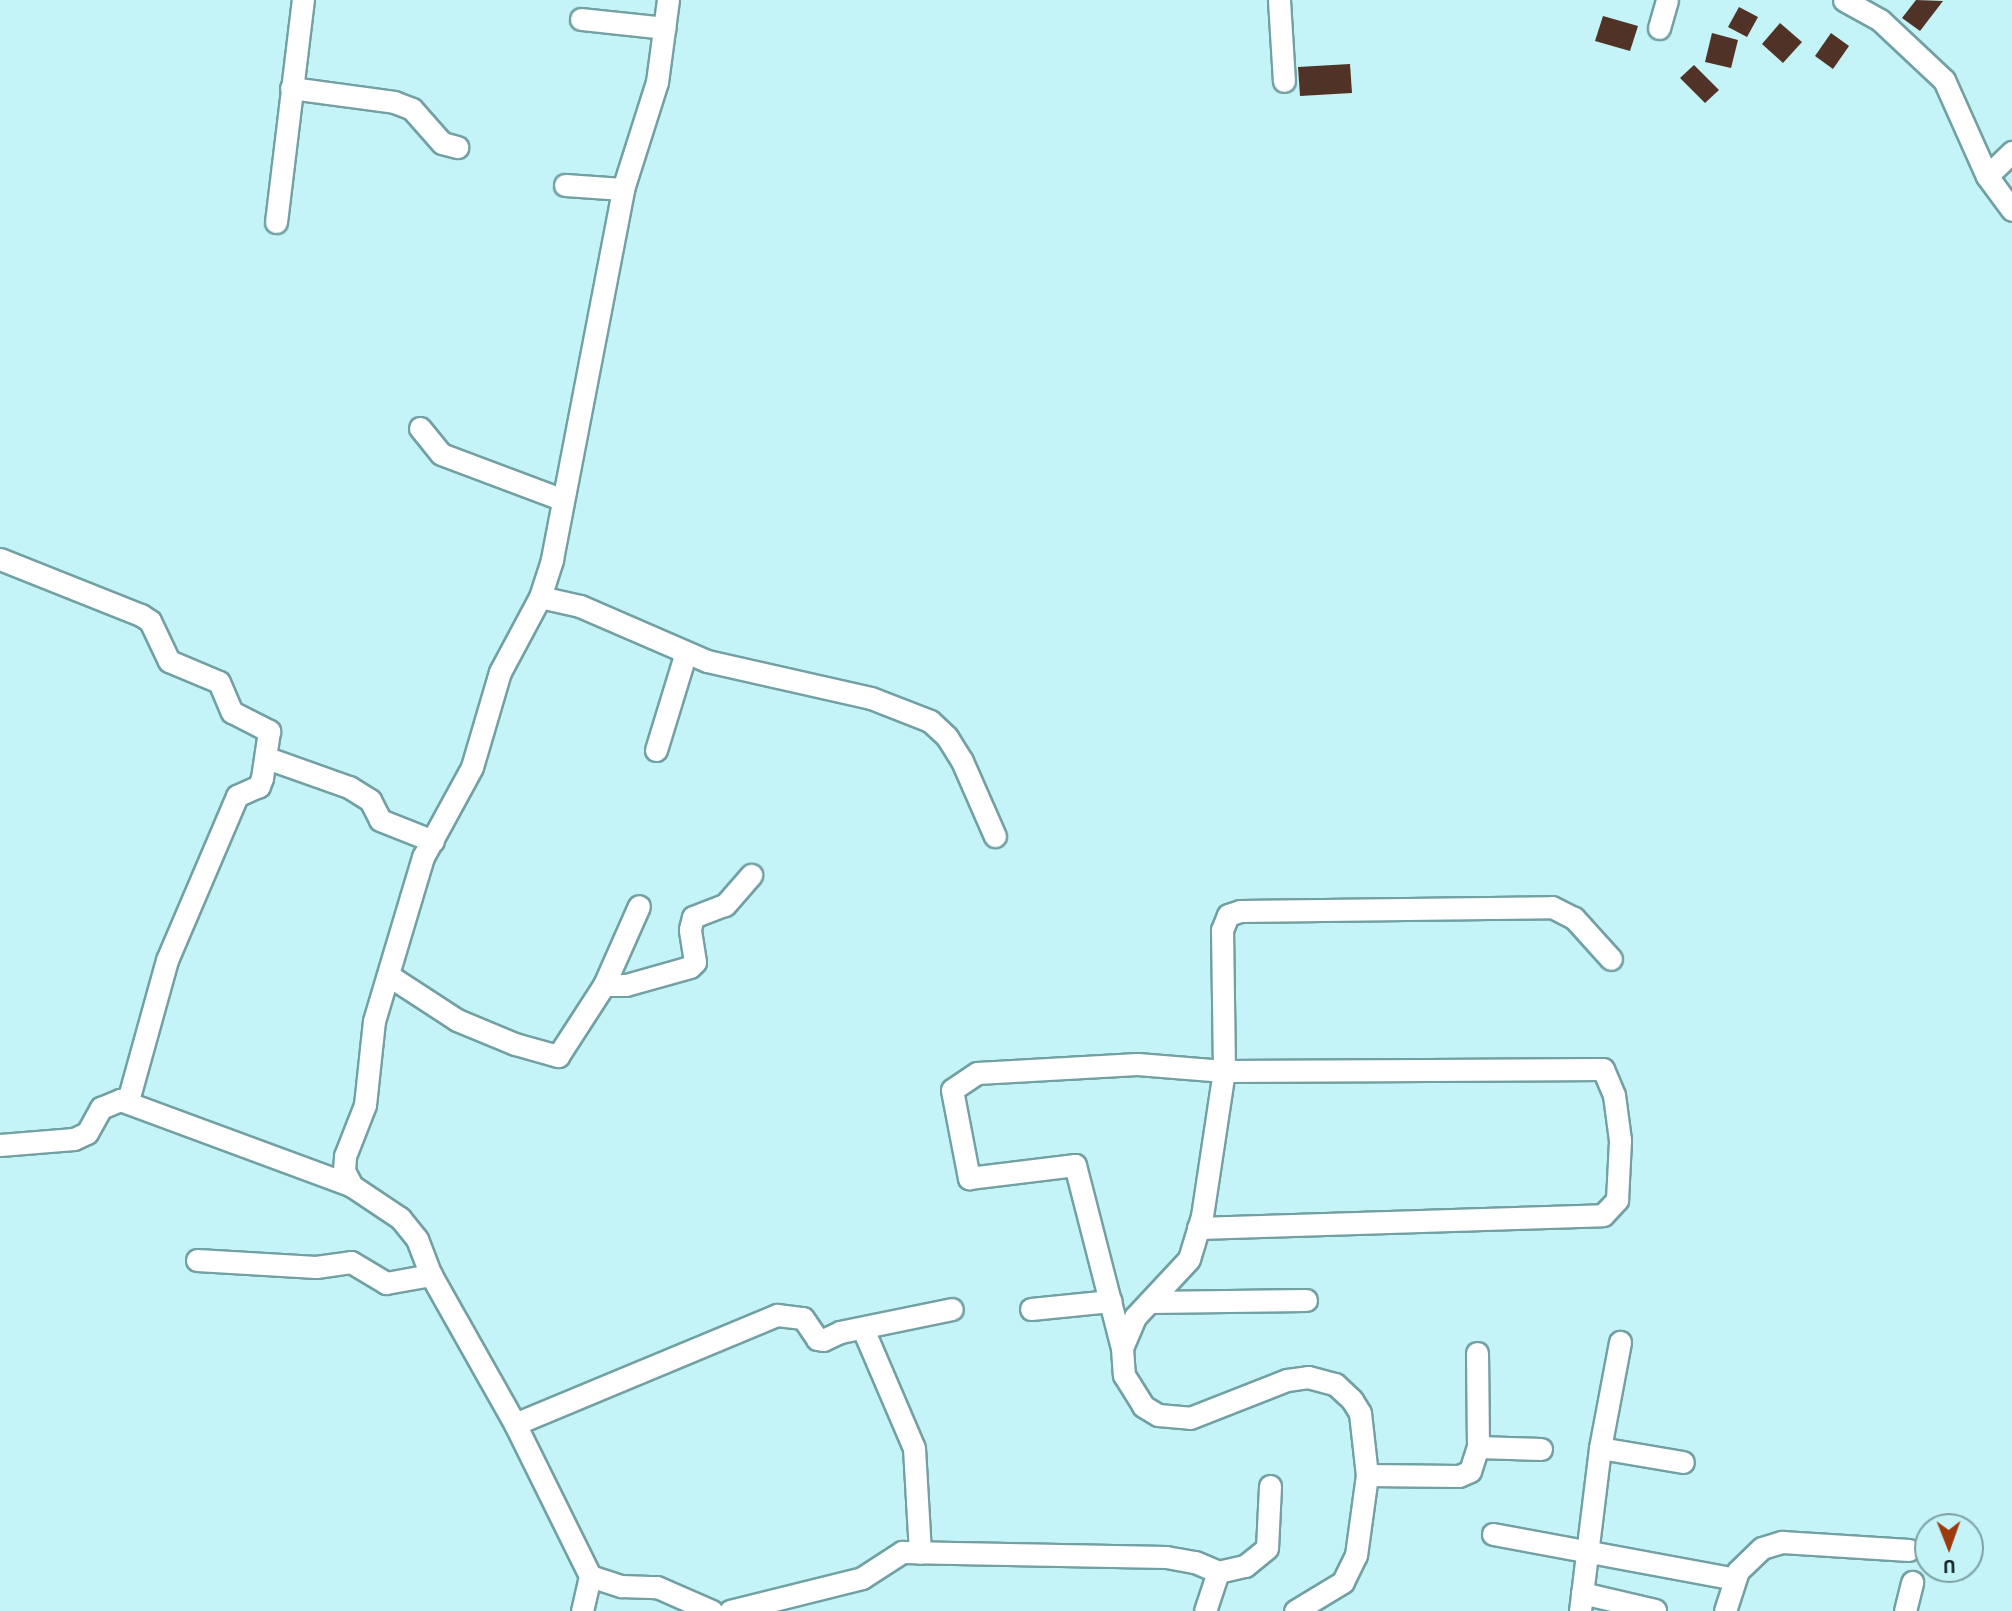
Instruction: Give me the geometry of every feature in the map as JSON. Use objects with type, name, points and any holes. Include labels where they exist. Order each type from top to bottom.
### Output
[{"type":"street","points":[[276,222],[303,0]]},
{"type":"street","points":[[352,1186],[344,1171],[345,1156],[365,1105],[374,1021],[424,857],[472,767],[510,648],[540,597],[623,189],[657,82],[668,0]]},
{"type":"street","points":[[1279,0],[1284,81]]},
{"type":"street","points":[[1659,28],[1667,0]]},
{"type":"street","points":[[1844,0],[1880,20],[1944,80],[1987,176],[2012,210]]},
{"type":"street","points":[[581,19],[665,28]]},
{"type":"street","points":[[291,88],[394,102],[412,109],[442,143],[457,147]]},
{"type":"street","points":[[1987,176],[2012,152]]},
{"type":"street","points":[[565,185],[623,189]]},
{"type":"street","points":[[420,429],[440,454],[561,499]]},
{"type":"street","points":[[0,559],[141,615],[150,621],[169,662],[219,682],[232,712],[265,726],[271,739],[259,786],[237,796],[179,931],[128,1101]]},
{"type":"street","points":[[540,597],[580,606],[686,652],[748,672],[872,698],[930,721],[947,737],[962,761],[995,836]]},
{"type":"street","points":[[656,750],[686,652]]},
{"type":"street","points":[[267,758],[349,788],[370,800],[380,820],[433,841]]},
{"type":"street","points":[[604,985],[626,985],[691,967],[695,962],[690,929],[693,917],[725,905],[751,875]]},
{"type":"street","points":[[388,975],[457,1020],[515,1044],[558,1056],[604,985],[639,906]]},
{"type":"street","points":[[1122,1348],[1135,1317],[1189,1259],[1198,1228],[1224,1071],[1222,930],[1228,915],[1240,911],[1552,907],[1574,918],[1611,959]]},
{"type":"street","points":[[1198,1228],[1591,1217],[1611,1210],[1617,1200],[1620,1140],[1614,1096],[1603,1069],[1224,1071],[1137,1064],[977,1073],[952,1090],[969,1178],[1075,1165],[1122,1348],[1124,1375],[1131,1393],[1143,1406],[1173,1419],[1207,1414],[1287,1380],[1308,1377],[1335,1384],[1360,1413],[1367,1475],[1362,1532],[1343,1582],[1294,1611]]},
{"type":"street","points":[[0,1145],[74,1139],[87,1133],[110,1101],[128,1101],[352,1186],[408,1227],[431,1275],[515,1423],[590,1576],[582,1611]]},
{"type":"street","points":[[197,1261],[316,1267],[351,1262],[386,1283],[431,1275]]},
{"type":"street","points":[[1149,1301],[1306,1300]]},
{"type":"street","points":[[1031,1309],[1111,1301]]},
{"type":"street","points":[[515,1423],[777,1314],[803,1318],[817,1339],[952,1309]]},
{"type":"street","points":[[863,1329],[914,1448],[920,1553]]},
{"type":"street","points":[[1620,1342],[1600,1448],[1581,1602],[1655,1610]]},
{"type":"street","points":[[1367,1475],[1459,1476],[1470,1471],[1478,1447],[1477,1353]]},
{"type":"street","points":[[1478,1447],[1541,1449]]},
{"type":"street","points":[[1600,1448],[1683,1462]]},
{"type":"street","points":[[1218,1572],[1245,1566],[1267,1548],[1270,1486]]},
{"type":"street","points":[[1493,1534],[1735,1579]]},
{"type":"street","points":[[1725,1611],[1735,1579],[1751,1555],[1782,1542],[1909,1550]]},
{"type":"street","points":[[730,1611],[862,1578],[893,1555],[920,1553],[1166,1557],[1212,1566],[1218,1572]]},
{"type":"street","points":[[1205,1611],[1218,1572]]},
{"type":"street","points":[[590,1576],[621,1586],[657,1587],[712,1611]]},
{"type":"street","points":[[1905,1611],[1912,1582]]},
{"type":"building","points":[[1916,0],[1943,1],[1920,31],[1902,18]]},
{"type":"building","points":[[1739,7],[1758,17],[1747,37],[1728,27]]},
{"type":"building","points":[[1603,16],[1638,26],[1630,51],[1595,41]]},
{"type":"building","points":[[1780,23],[1802,42],[1783,63],[1762,44]]},
{"type":"building","points":[[1712,33],[1738,40],[1731,68],[1705,62]]},
{"type":"building","points":[[1831,33],[1849,46],[1833,69],[1815,56]]},
{"type":"building","points":[[1350,64],[1352,93],[1300,96],[1298,67]]},
{"type":"building","points":[[1694,65],[1719,90],[1705,103],[1680,78]]}]
